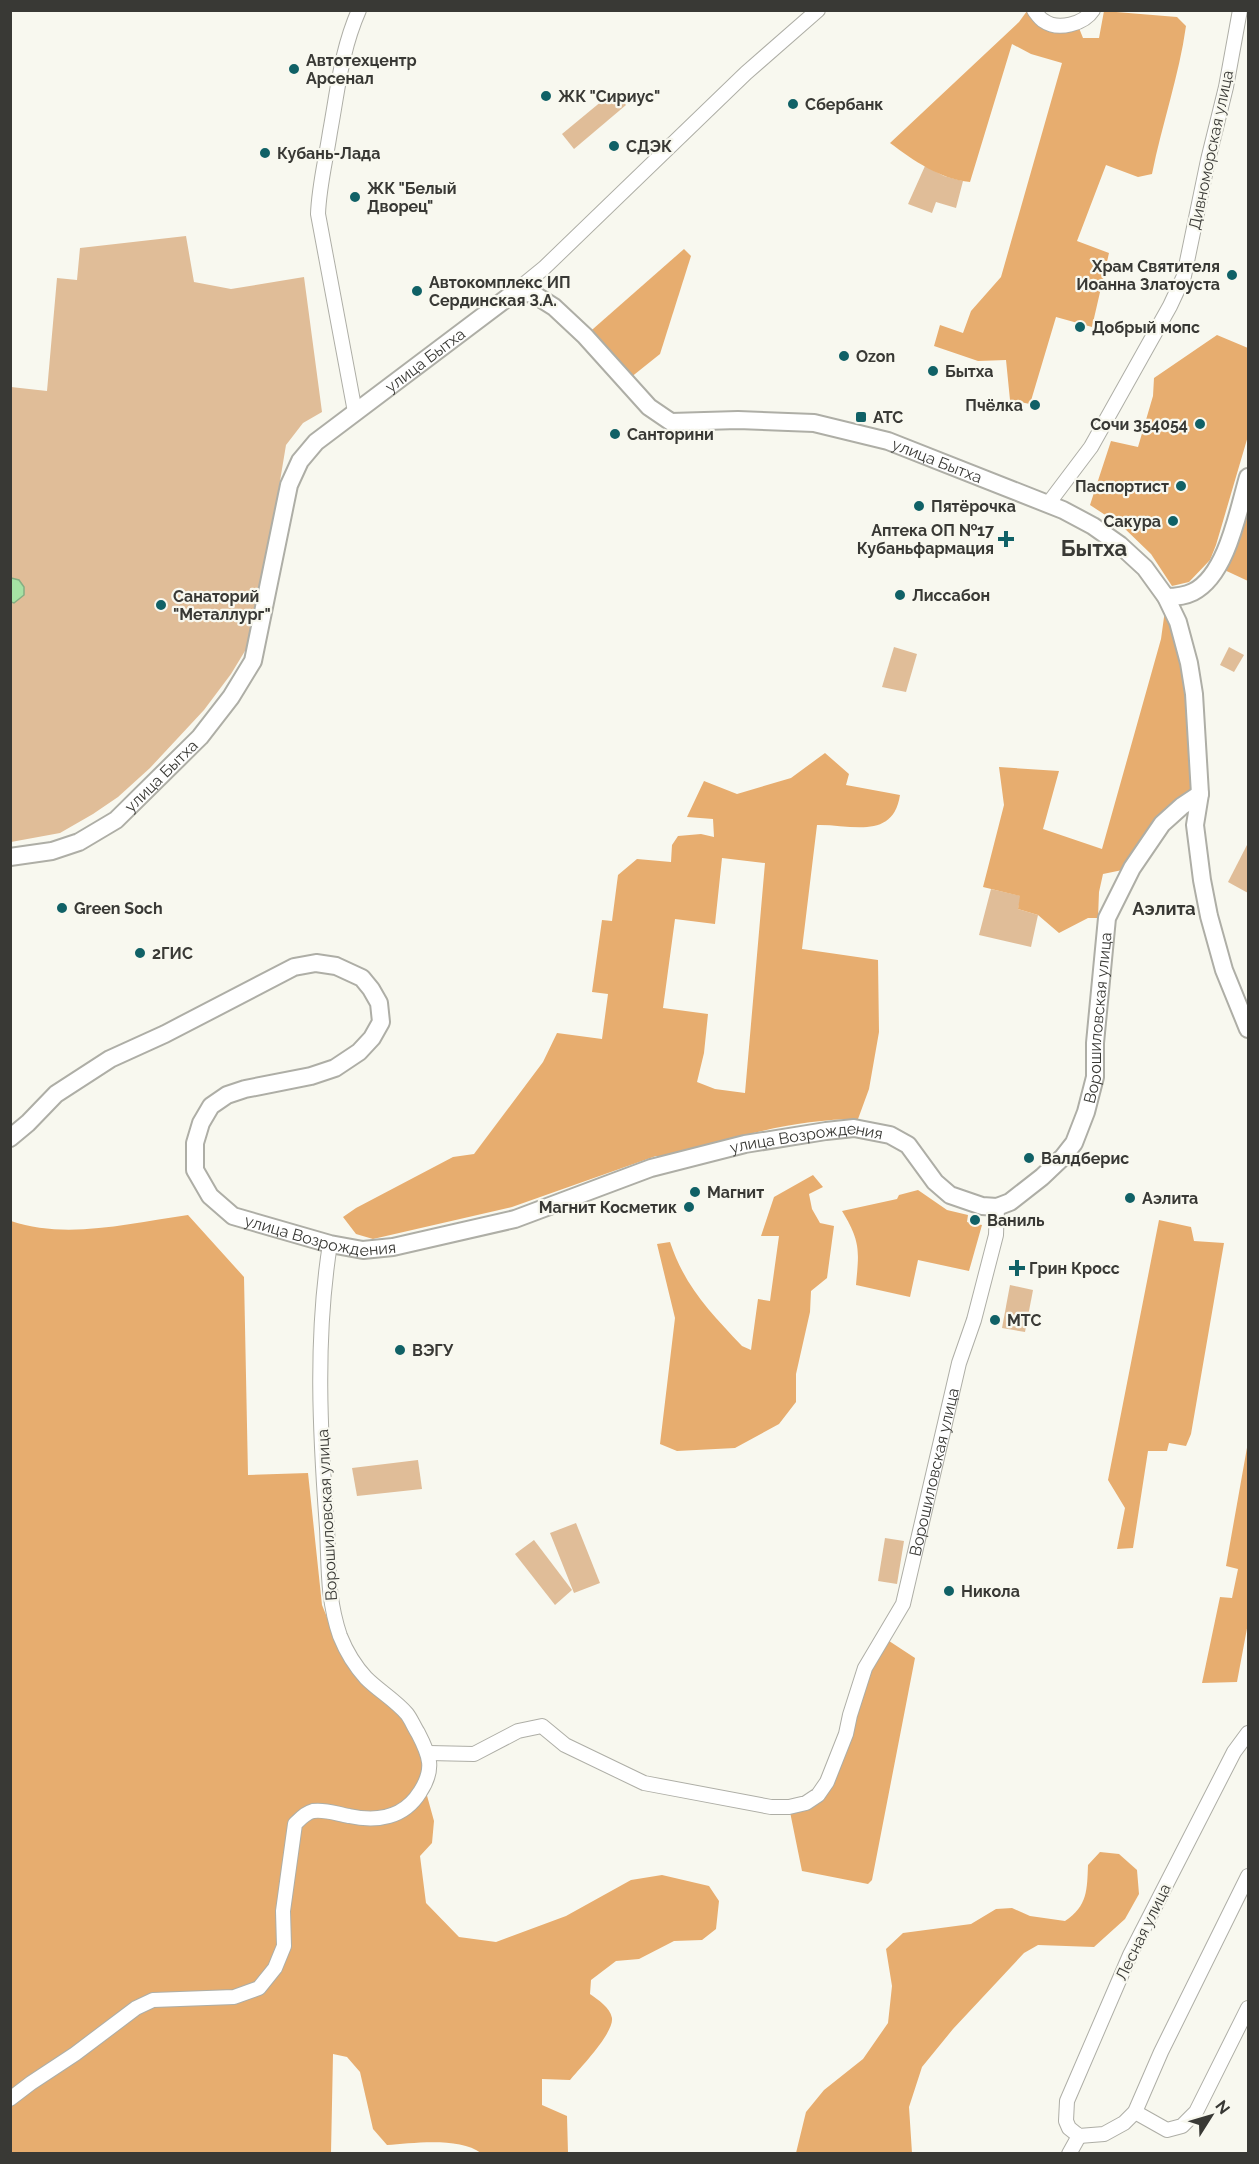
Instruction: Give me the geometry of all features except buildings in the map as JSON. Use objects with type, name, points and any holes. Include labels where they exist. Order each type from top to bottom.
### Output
[{"type":"street","points":[[355,412],[318,214],[319,191],[341,63],[349,33],[359,10]]},
{"type":"street","points":[[511,295],[544,268],[746,73],[818,10]]},
{"type":"street","points":[[1034,10],[1043,21],[1052,25],[1077,23],[1086,19],[1093,10]]},
{"type":"street","name":"Дивноморская улица","points":[[1048,504],[1091,447],[1170,306],[1184,276],[1226,87],[1240,10]]},
{"type":"street","name":"улица Бытха","points":[[10,857],[52,851],[79,842],[99,831],[116,820],[200,737],[253,661],[289,484],[300,461],[316,442],[355,412],[511,295],[524,292],[535,295],[554,307],[585,336],[649,407],[671,422],[738,420],[814,423],[888,441],[1048,504],[1093,526],[1120,545],[1146,568],[1166,597],[1178,622],[1189,663],[1194,694],[1200,794],[1196,825],[1197,846],[1209,916],[1224,970],[1248,1029]]},
{"type":"street","points":[[1166,597],[1179,597],[1193,592],[1206,583],[1218,567],[1226,551],[1248,477]]},
{"type":"street","name":"Ворошиловская улица","points":[[330,1244],[321,1332],[322,1484],[331,1603],[341,1637],[353,1662],[366,1678],[408,1715],[429,1753],[474,1754],[518,1731],[542,1726],[565,1745],[644,1783],[771,1807],[789,1807],[806,1803],[818,1794],[827,1782],[846,1734],[865,1668],[903,1604],[959,1363],[974,1320],[996,1235],[997,1207],[1010,1202],[1063,1157],[1074,1143],[1086,1112],[1095,1077],[1095,1043],[1107,918],[1132,868],[1162,824],[1200,794]]},
{"type":"street","name":"улица Возрождения","points":[[10,1138],[56,1094],[110,1059],[165,1034],[294,967],[316,963],[336,966],[362,978],[379,1003],[381,1022],[372,1038],[359,1052],[335,1068],[226,1095],[211,1106],[201,1123],[195,1143],[195,1170],[210,1196],[233,1216],[330,1244],[363,1250],[393,1247],[515,1219],[651,1168],[745,1144],[854,1128],[890,1135],[908,1146],[935,1182],[950,1195],[982,1206],[997,1207]]},
{"type":"street","name":"Лесная улица","points":[[1079,2136],[1069,2128],[1066,2121],[1067,2101],[1130,1954],[1234,1752],[1248,1732]]},
{"type":"street","points":[[10,2099],[136,2008],[153,2000],[234,1997],[259,1988],[275,1968],[284,1946],[282,1911],[295,1824],[303,1816],[313,1811],[328,1811],[350,1817],[376,1819],[393,1816],[408,1806],[419,1793],[430,1768],[429,1753]]},
{"type":"street","points":[[1069,2154],[1079,2136],[1104,2134],[1125,2123],[1135,2112],[1161,2052],[1248,1876]]},
{"type":"street","points":[[1135,2112],[1167,2130],[1182,2126],[1196,2112],[1248,2008]]},
{"type":"shaded area","points":[[1027,11],[1077,23],[1083,38],[1099,38],[1104,11],[1177,17],[1186,26],[1152,174],[1138,177],[1106,165],[1077,241],[1109,253],[1092,327],[1056,317],[1030,404],[1010,400],[1006,360],[978,361],[934,346],[940,325],[963,333],[971,311],[1001,277],[1062,63],[1031,54],[1012,44],[970,182],[938,173],[890,143],[1019,22]]},
{"type":"shaded area","points":[[614,91],[626,105],[574,149],[562,134]]},
{"type":"shaded area","points":[[925,166],[944,176],[963,181],[956,208],[936,202],[932,213],[908,204]]},
{"type":"shaded area","points":[[186,236],[194,282],[231,289],[304,277],[322,412],[303,423],[286,445],[267,559],[248,646],[231,674],[204,710],[150,768],[118,797],[60,833],[11,842],[11,387],[47,391],[57,278],[77,280],[80,248]]},
{"type":"shaded area","points":[[684,249],[691,256],[660,354],[625,382],[585,336]]},
{"type":"shaded area","points":[[1217,335],[1248,348],[1248,436],[1210,560],[1189,582],[1172,586],[1151,554],[1122,526],[1090,505],[1111,441],[1138,447],[1153,396],[1154,378]]},
{"type":"shaded area","points":[[1248,477],[1248,581],[1218,567]]},
{"type":"shaded area","points":[[11,578],[19,580],[24,587],[24,595],[14,603],[11,602]]},
{"type":"shaded area","points":[[1165,610],[1178,622],[1200,794],[1132,868],[1103,874],[1099,892],[1098,918],[1088,918],[1059,933],[1038,915],[1018,909],[1020,896],[983,887],[1004,805],[999,767],[1059,771],[1043,829],[1102,849],[1161,639]]},
{"type":"shaded area","points":[[894,647],[917,654],[906,692],[882,687]]},
{"type":"shaded area","points":[[1229,647],[1244,655],[1234,672],[1220,665]]},
{"type":"shaded area","points":[[825,753],[849,774],[846,785],[900,795],[896,809],[889,819],[879,824],[868,827],[817,825],[802,949],[878,960],[879,1032],[869,1089],[858,1119],[809,1122],[760,1131],[665,1157],[656,1156],[512,1207],[373,1239],[356,1234],[343,1217],[356,1208],[453,1157],[474,1154],[543,1062],[557,1033],[602,1039],[608,994],[592,992],[602,920],[612,921],[618,875],[637,859],[671,862],[672,845],[678,836],[701,834],[714,837],[713,819],[687,817],[704,781],[737,794],[791,778]],"holes":[[[722,858],[765,863],[745,1093],[715,1089],[697,1082],[704,1053],[708,1014],[663,1008],[675,919],[715,924]]]},
{"type":"shaded area","points":[[1248,843],[1248,893],[1228,882]]},
{"type":"shaded area","points":[[991,889],[1021,896],[1018,909],[1038,915],[1031,947],[979,935]]},
{"type":"shaded area","points":[[813,1175],[823,1187],[809,1194],[812,1209],[820,1223],[834,1226],[827,1278],[811,1291],[810,1312],[796,1374],[796,1402],[779,1424],[735,1448],[677,1451],[660,1444],[675,1318],[657,1244],[670,1242],[683,1272],[700,1298],[742,1346],[751,1350],[758,1299],[770,1301],[779,1236],[761,1236],[774,1197]]},
{"type":"shaded area","points":[[918,1190],[947,1210],[968,1215],[967,1222],[982,1225],[969,1271],[918,1260],[910,1297],[856,1285],[858,1263],[856,1239],[842,1211],[897,1199],[899,1195]]},
{"type":"shaded area","points":[[188,1215],[244,1277],[248,1475],[308,1473],[322,1605],[337,1642],[387,1698],[434,1761],[426,1792],[434,1821],[432,1843],[420,1856],[426,1903],[459,1937],[496,1942],[566,1916],[631,1880],[662,1875],[709,1886],[719,1901],[716,1929],[702,1940],[674,1941],[639,1959],[616,1961],[591,1980],[590,1994],[611,2014],[608,2032],[570,2080],[542,2079],[542,2105],[567,2116],[568,2153],[481,2153],[461,2145],[436,2142],[387,2145],[373,2129],[360,2072],[347,2057],[333,2054],[331,2153],[11,2154],[11,1221],[32,1227],[76,1230]]},
{"type":"shaded area","points":[[1159,1220],[1191,1227],[1194,1241],[1224,1243],[1191,1434],[1186,1446],[1169,1443],[1167,1451],[1148,1451],[1133,1548],[1117,1549],[1125,1508],[1108,1480]]},
{"type":"shaded area","points":[[1010,1285],[1033,1290],[1025,1332],[1002,1328]]},
{"type":"shaded area","points":[[1248,1442],[1248,1623],[1237,1682],[1202,1683],[1220,1597],[1232,1598],[1238,1569],[1226,1566]]},
{"type":"shaded area","points":[[418,1460],[422,1489],[357,1496],[352,1468]]},
{"type":"shaded area","points":[[576,1523],[600,1583],[574,1593],[550,1533]]},
{"type":"shaded area","points":[[885,1538],[904,1541],[897,1584],[878,1581]]},
{"type":"shaded area","points":[[534,1540],[572,1590],[555,1605],[515,1554]]},
{"type":"shaded area","points":[[883,1637],[915,1658],[872,1880],[868,1884],[802,1871],[789,1807],[818,1794]]},
{"type":"shaded area","points":[[1100,1852],[1119,1854],[1137,1870],[1139,1894],[1125,1919],[1094,1947],[1038,1945],[1024,1953],[953,2029],[922,2067],[909,2107],[912,2153],[796,2153],[806,2112],[824,2090],[863,2059],[888,2023],[892,1986],[886,1949],[903,1933],[971,1924],[996,1909],[1012,1908],[1030,1916],[1065,1921],[1082,1903],[1085,1896],[1088,1865]]},
{"type":"place","name":"Автотехцентр Арсенал","points":[[294,69]]},
{"type":"place","name":"ЖК \"Сириус\"","points":[[546,96]]},
{"type":"place","name":"Сбербанк","points":[[793,104]]},
{"type":"place","name":"СДЭК","points":[[614,146]]},
{"type":"place","name":"Кубань-Лада","points":[[265,153]]},
{"type":"place","name":"ЖК \"Белый Дворец\"","points":[[355,197]]},
{"type":"place","name":"Храм Святителя Иоанна Златоуста","points":[[1232,275]]},
{"type":"place","name":"Автокомплекс ИП Сердинская З.А.","points":[[417,291]]},
{"type":"place","name":"Добрый мопс","points":[[1080,327]]},
{"type":"place","name":"Ozon","points":[[844,356]]},
{"type":"place","name":"Бытха","points":[[933,371]]},
{"type":"place","name":"Пчёлка","points":[[1035,405]]},
{"type":"place","name":"АТС","points":[[861,417]]},
{"type":"place","name":"Сочи 354054","points":[[1200,424]]},
{"type":"place","name":"Санторини","points":[[615,434]]},
{"type":"place","name":"Паспортист","points":[[1181,486]]},
{"type":"place","name":"Пятёрочка","points":[[919,506]]},
{"type":"place","name":"Сакура","points":[[1173,521]]},
{"type":"place","name":"Аптека ОП №17 Кубаньфармация","points":[[1006,539]]},
{"type":"place","name":"Лиссабон","points":[[900,595]]},
{"type":"place","name":"Санаторий \"Металлург\"","points":[[161,605]]},
{"type":"place","name":"Green Soch","points":[[62,908]]},
{"type":"place","name":"2ГИС","points":[[140,953]]},
{"type":"place","name":"Валдберис","points":[[1029,1158]]},
{"type":"place","name":"Магнит","points":[[695,1192]]},
{"type":"place","name":"Аэлита","points":[[1130,1198]]},
{"type":"place","name":"Магнит Косметик","points":[[689,1207]]},
{"type":"place","name":"Ваниль","points":[[975,1220]]},
{"type":"place","name":"Грин Кросс","points":[[1017,1268]]},
{"type":"place","name":"МТС","points":[[995,1320]]},
{"type":"place","name":"ВЭГУ","points":[[400,1350]]},
{"type":"place","name":"Никола","points":[[949,1591]]},
{"type":"district","name":"Бытха","points":[[1094,548]]},
{"type":"district","name":"Аэлита","points":[[1164,908]]}]
